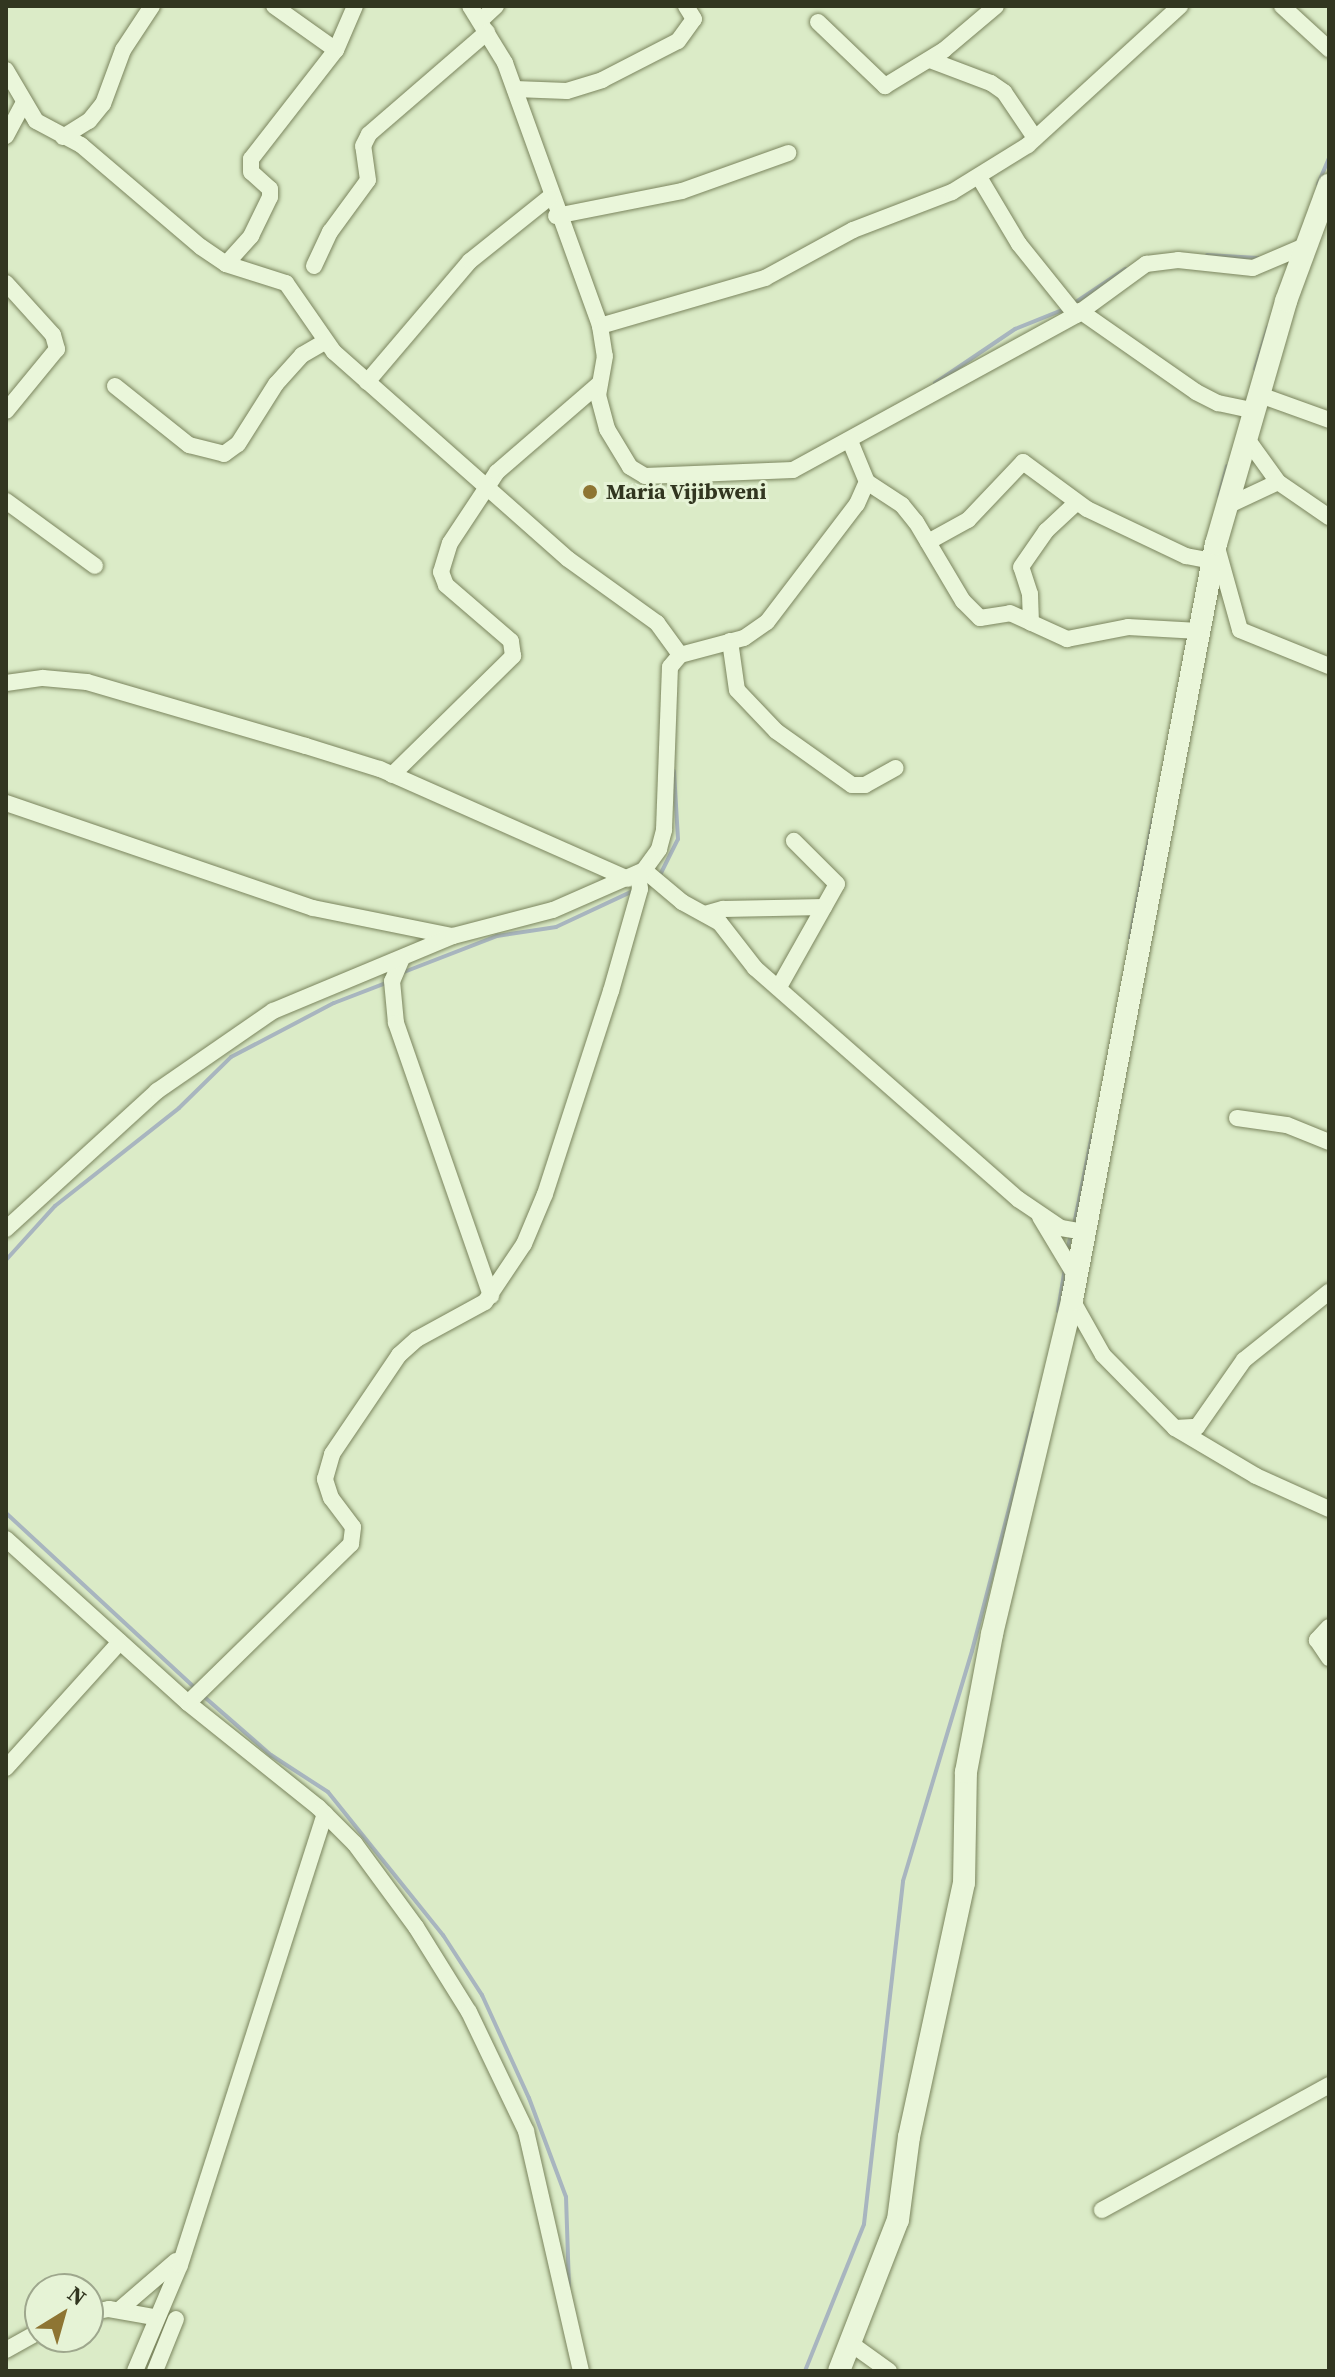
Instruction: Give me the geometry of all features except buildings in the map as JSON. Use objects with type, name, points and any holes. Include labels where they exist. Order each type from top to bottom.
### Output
[{"type":"street","points":[[63,137],[89,121],[103,104],[123,50],[152,6]]},
{"type":"street","points":[[274,6],[336,50]]},
{"type":"street","points":[[226,264],[251,236],[270,197],[270,189],[251,172],[251,159],[336,50],[355,6]]},
{"type":"street","points":[[470,6],[484,26],[515,89],[556,216],[600,326],[605,356],[599,384],[607,429],[630,467],[645,476],[793,470],[850,441],[1020,341],[1078,313],[1146,264],[1178,260],[1253,268],[1307,245]]},
{"type":"street","points":[[314,266],[330,232],[368,180],[363,146],[369,134],[484,26],[496,6]]},
{"type":"street","points":[[515,89],[567,91],[602,80],[678,41],[694,19],[686,6]]},
{"type":"street","points":[[818,22],[882,85],[930,60],[996,6]]},
{"type":"street","points":[[600,326],[765,278],[853,230],[906,214],[979,177],[1035,138],[1180,6]]},
{"type":"street","points":[[1282,6],[1329,49]]},
{"type":"street","points":[[930,60],[991,83],[1004,92],[1035,138]]},
{"type":"street","points":[[6,70],[23,104],[36,121],[81,145],[143,202],[226,264],[286,283],[323,343],[487,484],[568,559],[657,623],[680,655]]},
{"type":"street","points":[[6,136],[23,104]]},
{"type":"street","points":[[556,216],[682,191],[788,153]]},
{"type":"street","points":[[979,177],[1019,244],[1078,313],[1196,392],[1218,403],[1258,403],[1329,420]]},
{"type":"street","points":[[839,2371],[898,2220],[909,2137],[964,1883],[966,1772],[989,1650],[1072,1300],[1214,553],[1307,245],[1329,185]]},
{"type":"street","points":[[367,382],[470,261],[550,197]]},
{"type":"street","points":[[6,283],[53,335],[57,349],[6,411]]},
{"type":"street","points":[[115,386],[189,445],[224,454],[238,444],[262,400],[285,373],[323,343]]},
{"type":"street","points":[[392,775],[513,656],[511,641],[454,596],[441,572],[450,543],[487,484],[599,384]]},
{"type":"street","points":[[1247,439],[1278,482],[1329,517]]},
{"type":"street","points":[[850,441],[867,482],[902,505],[976,616],[1010,613],[1067,639],[1128,627],[1199,631]]},
{"type":"street","points":[[928,542],[968,520],[1023,462],[1077,502],[1168,548],[1214,553]]},
{"type":"street","points":[[6,1229],[91,1147],[200,1059],[273,1011],[453,936],[531,918],[637,874],[659,849],[664,830],[666,680],[680,655],[758,632],[857,504],[867,482]]},
{"type":"street","points":[[1227,506],[1278,482]]},
{"type":"street","points":[[6,501],[95,566]]},
{"type":"street","points":[[1031,623],[1030,594],[1021,567],[1046,531],[1077,502]]},
{"type":"street","points":[[1214,553],[1240,630],[1329,666]]},
{"type":"street","points":[[730,641],[737,690],[776,731],[852,785],[865,785],[896,768]]},
{"type":"street","points":[[6,683],[43,678],[109,687],[392,775],[637,874],[724,927],[748,961],[1039,1215],[1071,1232],[1084,1232]]},
{"type":"street","points":[[6,803],[313,908],[453,936]]},
{"type":"street","points":[[779,987],[824,907],[836,879],[794,841]]},
{"type":"street","points":[[188,1703],[351,1544],[353,1527],[327,1489],[326,1467],[382,1377],[417,1339],[468,1315],[491,1296],[524,1244],[545,1194],[611,991],[640,889],[637,874]]},
{"type":"street","points":[[705,914],[723,909],[824,907]]},
{"type":"street","points":[[402,958],[392,981],[392,1001],[491,1296]]},
{"type":"street","points":[[365,972],[392,1001]]},
{"type":"street","points":[[1237,1118],[1295,1127],[1329,1142]]},
{"type":"street","points":[[1039,1215],[1076,1277]]},
{"type":"street","points":[[1175,1428],[1197,1427],[1244,1360],[1329,1292]]},
{"type":"street","points":[[1072,1300],[1103,1355],[1175,1428],[1246,1470],[1329,1509]]},
{"type":"street","points":[[6,1539],[188,1703],[325,1814],[355,1844],[416,1927],[469,2012],[509,2091],[535,2161],[581,2371]]},
{"type":"street","points":[[1329,1627],[1317,1640],[1329,1658]]},
{"type":"street","points":[[6,1768],[120,1642]]},
{"type":"street","points":[[135,2371],[154,2317],[185,2251],[325,1814]]},
{"type":"street","points":[[1102,2210],[1329,2085]]},
{"type":"street","points":[[119,2310],[185,2251]]},
{"type":"street","points":[[104,2311],[119,2310],[154,2317]]},
{"type":"street","points":[[155,2371],[176,2319]]},
{"type":"street","points":[[6,2350],[24,2340]]},
{"type":"street","points":[[850,2343],[889,2371]]},
{"type":"waterway","points":[[1318,184],[1329,158]]},
{"type":"waterway","points":[[1207,255],[1258,258]]},
{"type":"waterway","points":[[1073,304],[1125,269]]},
{"type":"waterway","points":[[935,383],[1015,329],[1065,309]]},
{"type":"waterway","points":[[1255,369],[1268,327]]},
{"type":"waterway","points":[[1219,496],[1227,466]]},
{"type":"waterway","points":[[659,877],[678,839],[674,771]]},
{"type":"waterway","points":[[1130,938],[1153,818]]},
{"type":"waterway","points":[[404,972],[497,936],[556,927],[635,890]]},
{"type":"waterway","points":[[6,1260],[55,1206],[179,1108],[231,1057],[334,1003],[386,983]]},
{"type":"waterway","points":[[1074,1225],[1092,1136]]},
{"type":"waterway","points":[[1067,1252],[1071,1233]]},
{"type":"waterway","points":[[1058,1311],[1065,1268]]},
{"type":"waterway","points":[[805,2371],[864,2224],[903,1881],[972,1651],[1034,1413]]},
{"type":"waterway","points":[[6,1513],[195,1688]]},
{"type":"waterway","points":[[201,1694],[271,1755],[328,1792],[443,1935],[482,1995],[529,2098],[566,2197],[569,2286]]},
{"type":"place","name":"Maria Vijibweni","points":[[590,492]]}]
